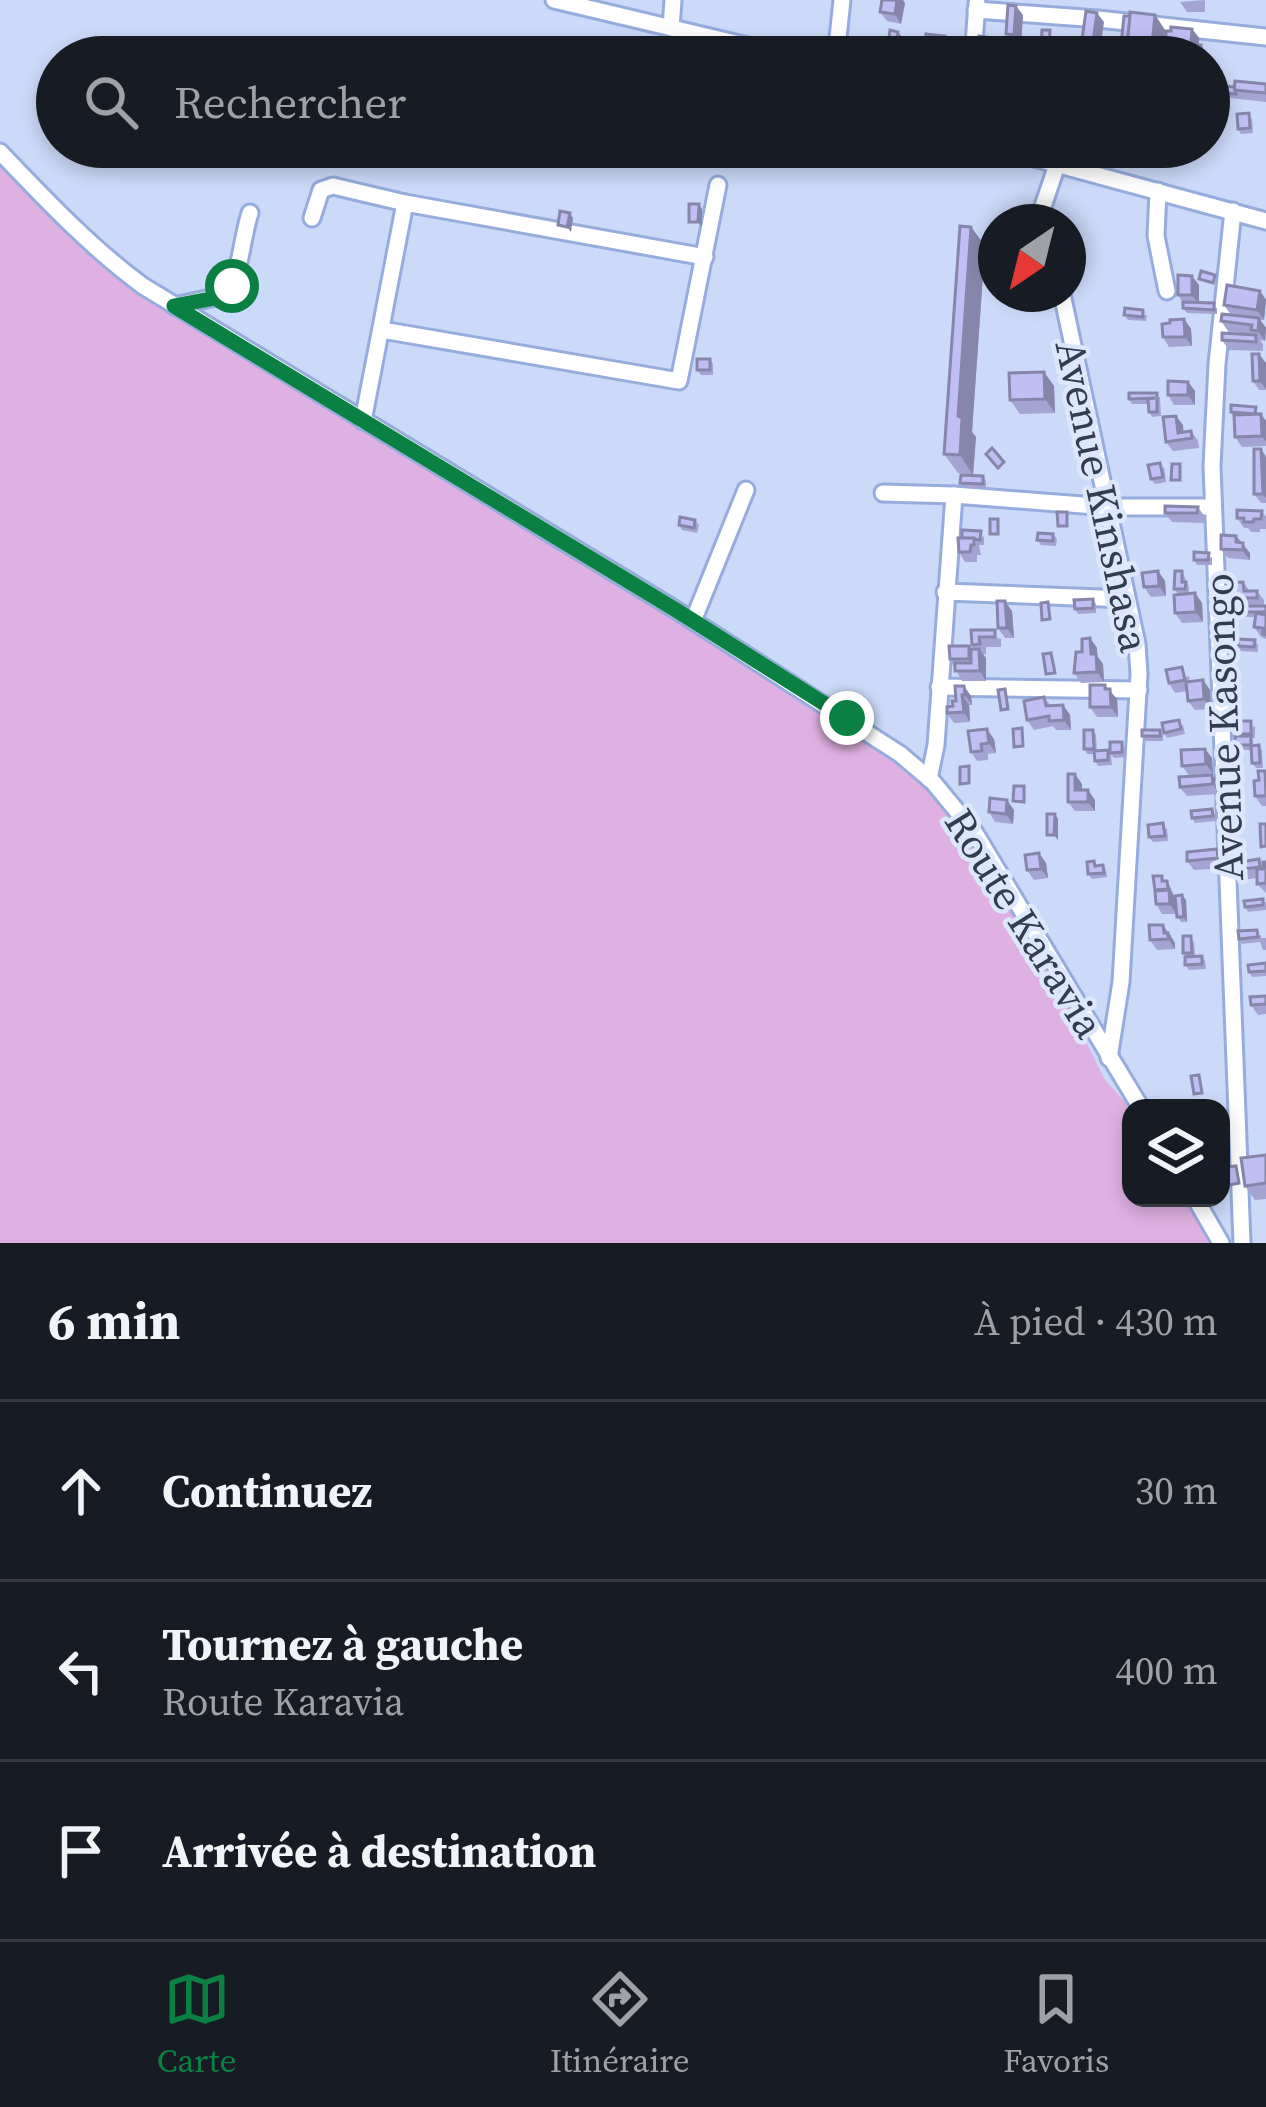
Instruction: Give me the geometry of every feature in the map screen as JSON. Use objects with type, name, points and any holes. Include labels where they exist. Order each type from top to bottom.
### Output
[{"type":"street","points":[[554,0],[704,36]]},
{"type":"street","points":[[670,28],[673,0]]},
{"type":"street","points":[[838,36],[842,0]]},
{"type":"street","points":[[974,36],[976,5],[1266,37]]},
{"type":"street","name":"Route Karavia","points":[[0,152],[112,263],[174,306],[694,621],[900,754],[929,779],[975,833],[1135,1099]]},
{"type":"street","points":[[1044,204],[1056,168]]},
{"type":"street","points":[[1069,168],[1266,221]]},
{"type":"street","points":[[382,331],[679,381],[718,185]]},
{"type":"street","points":[[312,218],[321,190],[332,186],[705,257]]},
{"type":"street","points":[[1158,190],[1156,236],[1167,291]]},
{"type":"street","points":[[363,421],[405,203]]},
{"type":"street","name":"Avenue Kasongo","points":[[1233,211],[1212,466],[1242,1243]]},
{"type":"street","points":[[174,306],[225,296],[238,268],[250,213]]},
{"type":"street","name":"Avenue Kinshasa","points":[[1066,312],[1137,644],[1139,689],[1121,982],[1109,1058]]},
{"type":"street","points":[[694,621],[746,490]]},
{"type":"street","points":[[883,493],[1108,507],[1214,507]]},
{"type":"street","points":[[929,779],[954,495]]},
{"type":"street","points":[[945,592],[1127,599]]},
{"type":"street","points":[[939,687],[1139,689]]},
{"type":"street","points":[[1201,1207],[1221,1243]]},
{"type":"shaded area","points":[[0,162],[137,288],[637,593],[830,714],[910,771],[960,825],[1013,908],[1105,1080],[1123,1099],[1122,1207],[1194,1207],[1217,1243],[0,1243]]},
{"type":"building","points":[[882,0],[897,0],[895,14],[880,12]]},
{"type":"building","points":[[1008,5],[1016,6],[1014,35],[1006,34]]},
{"type":"building","points":[[1086,11],[1097,13],[1094,36],[1082,36]]},
{"type":"building","points":[[1130,12],[1155,15],[1153,36],[1128,36]]},
{"type":"building","points":[[1124,16],[1130,16],[1128,36],[1122,36]]},
{"type":"building","points":[[1171,27],[1192,29],[1192,36],[1166,36]]},
{"type":"building","points":[[1235,81],[1266,84],[1266,93],[1234,90]]},
{"type":"building","points":[[1249,113],[1250,128],[1238,129],[1237,114]]},
{"type":"building","points":[[689,204],[699,204],[698,222],[689,222]]},
{"type":"building","points":[[560,211],[570,213],[567,227],[558,225]]},
{"type":"building","points":[[960,226],[971,227],[958,416],[962,418],[960,455],[944,454]]},
{"type":"building","points":[[1201,271],[1215,275],[1213,283],[1199,279]]},
{"type":"building","points":[[1178,275],[1192,276],[1192,295],[1178,295]]},
{"type":"building","points":[[1227,285],[1260,291],[1257,310],[1224,305]]},
{"type":"building","points":[[1183,302],[1214,303],[1214,310],[1183,308]]},
{"type":"building","points":[[1125,308],[1143,310],[1143,317],[1124,315]]},
{"type":"building","points":[[1222,314],[1259,318],[1258,331],[1251,330],[1252,325],[1221,321]]},
{"type":"building","points":[[1184,319],[1185,337],[1163,337],[1162,324]]},
{"type":"building","points":[[1222,333],[1256,335],[1256,342],[1222,340]]},
{"type":"building","points":[[1252,354],[1259,354],[1260,381],[1253,381]]},
{"type":"building","points":[[697,359],[710,359],[710,370],[697,370]]},
{"type":"building","points":[[1044,372],[1045,399],[1010,400],[1009,373]]},
{"type":"building","points":[[1168,381],[1188,382],[1188,395],[1168,395]]},
{"type":"building","points":[[1129,393],[1157,393],[1157,412],[1149,412],[1148,399],[1155,398],[1129,399]]},
{"type":"building","points":[[1231,405],[1256,407],[1255,414],[1231,412]]},
{"type":"building","points":[[1261,414],[1262,436],[1235,437],[1234,415]]},
{"type":"building","points":[[1176,416],[1178,433],[1191,431],[1192,438],[1166,442],[1163,417]]},
{"type":"building","points":[[992,448],[1004,462],[998,468],[986,454]]},
{"type":"building","points":[[1254,449],[1261,449],[1263,494],[1254,494]]},
{"type":"building","points":[[1160,463],[1163,477],[1151,479],[1148,465]]},
{"type":"building","points":[[1172,464],[1180,464],[1180,480],[1171,480]]},
{"type":"building","points":[[961,475],[983,476],[983,484],[960,483]]},
{"type":"building","points":[[1165,506],[1198,507],[1197,513],[1165,513]]},
{"type":"building","points":[[1237,510],[1262,511],[1261,519],[1244,522],[1237,518]]},
{"type":"building","points":[[1057,512],[1067,512],[1067,526],[1058,526]]},
{"type":"building","points":[[680,517],[695,520],[694,528],[679,525]]},
{"type":"building","points":[[990,519],[998,519],[998,534],[990,534]]},
{"type":"building","points":[[962,530],[981,531],[980,540],[962,538]]},
{"type":"building","points":[[1038,533],[1053,534],[1053,541],[1037,540]]},
{"type":"building","points":[[1221,535],[1236,536],[1243,550],[1221,549]]},
{"type":"building","points":[[958,538],[974,538],[970,552],[959,552]]},
{"type":"building","points":[[1194,552],[1209,553],[1208,560],[1194,560]]},
{"type":"building","points":[[1158,571],[1159,586],[1144,587],[1142,573]]},
{"type":"building","points":[[1175,571],[1182,571],[1185,589],[1174,589]]},
{"type":"building","points":[[1243,582],[1244,591],[1257,591],[1257,598],[1222,598],[1228,583]]},
{"type":"building","points":[[1195,593],[1196,612],[1175,613],[1174,595]]},
{"type":"building","points":[[1093,599],[1093,608],[1075,609],[1074,600]]},
{"type":"building","points":[[997,601],[1005,601],[1007,628],[998,628]]},
{"type":"building","points":[[1048,602],[1050,619],[1042,620],[1041,603]]},
{"type":"building","points":[[1240,606],[1266,606],[1266,612],[1239,612]]},
{"type":"building","points":[[1256,613],[1266,615],[1266,635],[1263,628],[1254,627]]},
{"type":"building","points":[[971,630],[995,630],[995,637],[979,637],[980,644],[972,645]]},
{"type":"building","points":[[1090,638],[1097,672],[1074,673],[1076,652],[1082,652],[1082,639]]},
{"type":"building","points":[[1238,639],[1255,640],[1254,647],[1238,646]]},
{"type":"building","points":[[949,646],[969,646],[969,659],[950,659]]},
{"type":"building","points":[[971,649],[979,649],[980,671],[955,671],[955,663],[971,663]]},
{"type":"building","points":[[1051,653],[1055,673],[1046,674],[1043,654]]},
{"type":"building","points":[[1182,667],[1185,680],[1169,683],[1166,670]]},
{"type":"building","points":[[1203,680],[1204,699],[1188,701],[1186,682]]},
{"type":"building","points":[[1090,685],[1110,689],[1111,707],[1090,707]]},
{"type":"building","points":[[955,686],[964,686],[964,712],[947,713],[956,701]]},
{"type":"building","points":[[1005,689],[1008,709],[1001,710],[998,690]]},
{"type":"building","points":[[1044,697],[1046,706],[1063,705],[1064,720],[1049,721],[1049,716],[1027,720],[1024,701]]},
{"type":"building","points":[[1179,720],[1181,729],[1164,733],[1162,723]]},
{"type":"building","points":[[1236,721],[1251,721],[1251,734],[1236,734]]},
{"type":"building","points":[[1022,728],[1023,746],[1014,747],[1013,729]]},
{"type":"building","points":[[987,729],[989,743],[981,744],[982,751],[971,752],[968,731]]},
{"type":"building","points":[[1084,730],[1093,730],[1094,749],[1084,749]]},
{"type":"building","points":[[1142,730],[1160,730],[1160,736],[1142,736]]},
{"type":"building","points":[[1235,736],[1251,736],[1251,745],[1235,745]]},
{"type":"building","points":[[1110,742],[1122,742],[1122,752],[1110,753]]},
{"type":"building","points":[[1259,745],[1260,763],[1252,763],[1251,746]]},
{"type":"building","points":[[1205,749],[1206,764],[1182,766],[1181,750]]},
{"type":"building","points":[[1108,750],[1108,760],[1095,761],[1094,751]]},
{"type":"building","points":[[969,766],[969,783],[960,784],[960,767]]},
{"type":"building","points":[[1258,771],[1265,771],[1266,796],[1255,796]]},
{"type":"building","points":[[1068,774],[1075,774],[1075,790],[1088,790],[1088,802],[1068,802]]},
{"type":"building","points":[[1212,775],[1213,784],[1180,787],[1179,777]]},
{"type":"building","points":[[1014,786],[1024,786],[1024,802],[1013,801]]},
{"type":"building","points":[[990,798],[1007,800],[1006,814],[989,812]]},
{"type":"building","points":[[1212,809],[1213,816],[1192,818],[1191,811]]},
{"type":"building","points":[[1047,814],[1055,814],[1054,835],[1047,835]]},
{"type":"building","points":[[1163,823],[1165,836],[1149,837],[1148,825]]},
{"type":"building","points":[[1260,824],[1266,824],[1266,846],[1261,847]]},
{"type":"building","points":[[1217,849],[1218,858],[1187,861],[1187,852]]},
{"type":"building","points":[[1039,853],[1041,869],[1027,870],[1025,855]]},
{"type":"building","points":[[1259,859],[1260,867],[1235,870],[1234,863]]},
{"type":"building","points":[[1094,861],[1095,866],[1103,865],[1104,873],[1088,874],[1087,862]]},
{"type":"building","points":[[1263,862],[1266,883],[1257,884],[1257,869],[1263,869]]},
{"type":"building","points":[[1153,876],[1162,876],[1168,889],[1155,890]]},
{"type":"building","points":[[1169,890],[1170,904],[1156,904],[1155,891]]},
{"type":"building","points":[[1182,895],[1184,917],[1177,917],[1175,896]]},
{"type":"building","points":[[1263,899],[1263,905],[1245,907],[1244,901]]},
{"type":"building","points":[[1149,925],[1163,925],[1168,939],[1150,940]]},
{"type":"building","points":[[1257,930],[1258,937],[1239,939],[1238,931]]},
{"type":"building","points":[[1183,936],[1191,936],[1192,953],[1183,953]]},
{"type":"building","points":[[1202,956],[1202,964],[1185,965],[1185,957]]},
{"type":"building","points":[[1266,963],[1266,971],[1249,972],[1248,965]]},
{"type":"building","points":[[1266,996],[1266,1004],[1251,1005],[1250,997]]},
{"type":"building","points":[[1199,1075],[1202,1093],[1194,1094],[1191,1076]]},
{"type":"building","points":[[1266,1155],[1266,1183],[1245,1186],[1241,1158]]},
{"type":"building","points":[[1236,1166],[1239,1183],[1230,1185],[1230,1167]]},
{"type":"route","points":[[232,286],[225,296],[174,306],[847,718]]}]
